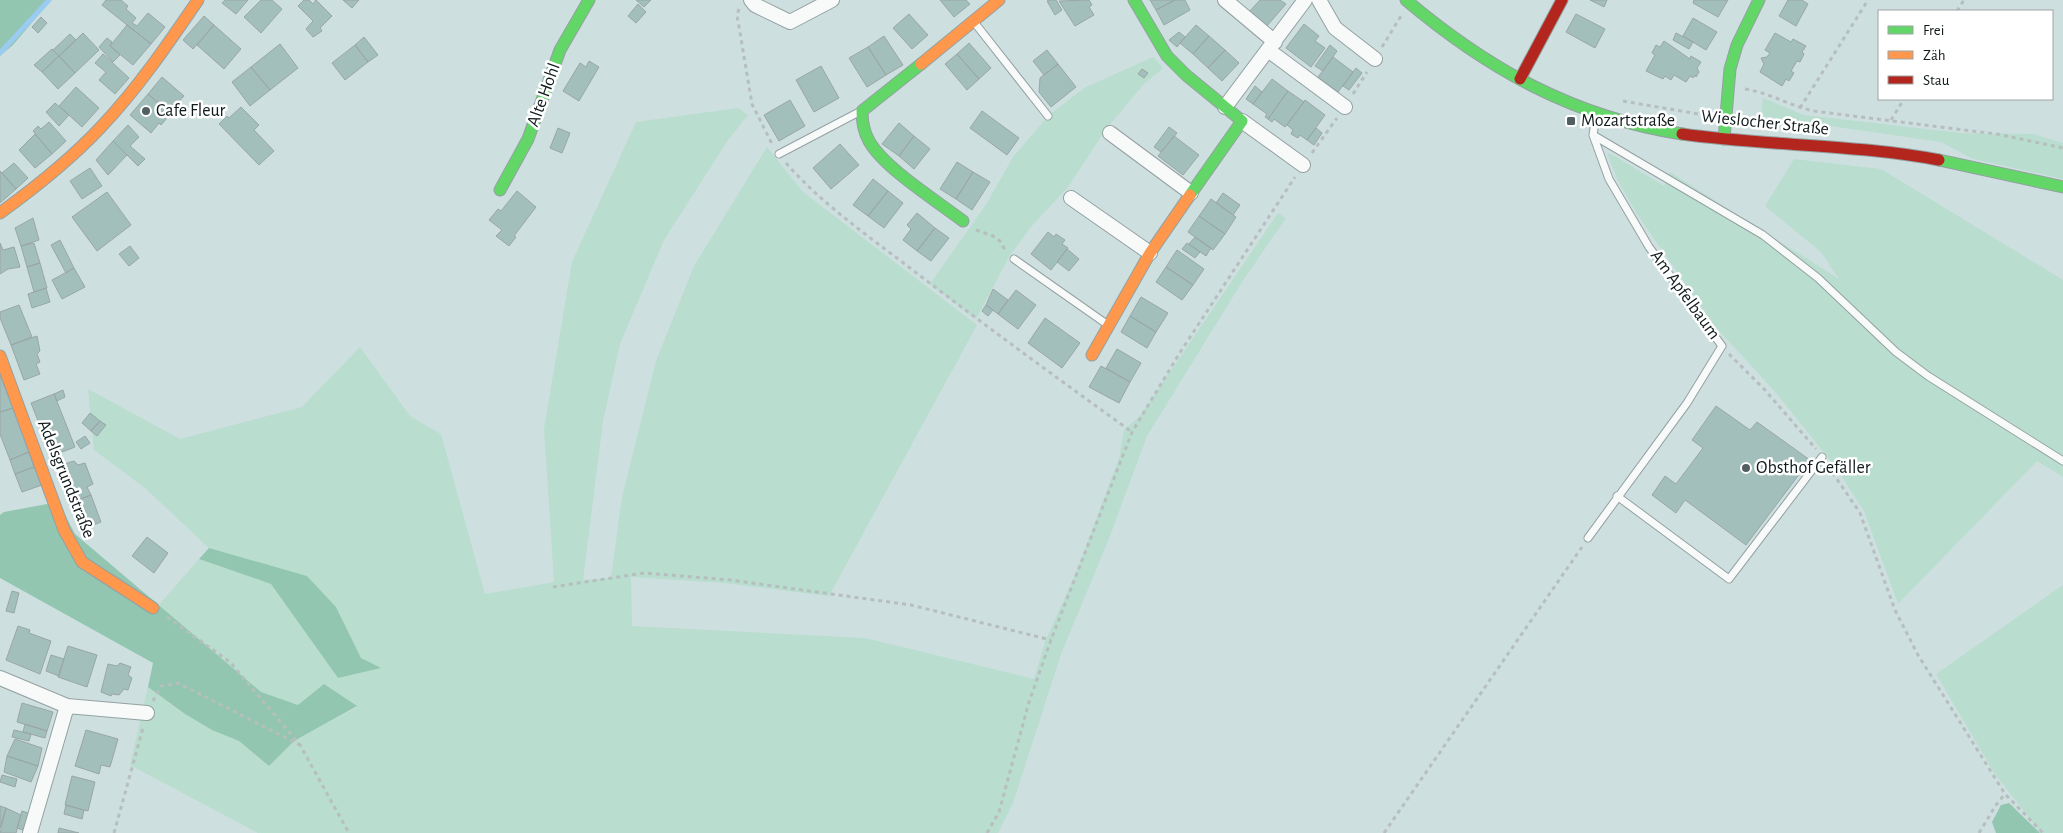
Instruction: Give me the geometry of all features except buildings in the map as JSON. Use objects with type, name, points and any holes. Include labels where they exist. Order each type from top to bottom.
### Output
[{"type":"street","points":[[0,213],[38,186],[86,142],[130,94],[198,0]]},
{"type":"street","name":"Alte Hohl","points":[[500,190],[528,139],[560,50],[589,0]]},
{"type":"street","points":[[751,0],[755,5],[790,22],[832,0]]},
{"type":"street","points":[[963,220],[886,163],[869,141],[862,121],[862,111],[999,0]]},
{"type":"street","points":[[1134,0],[1167,56],[1186,75],[1242,121],[1303,165]]},
{"type":"street","points":[[1225,0],[1271,46],[1345,107]]},
{"type":"street","points":[[1225,107],[1306,0]]},
{"type":"street","points":[[1319,0],[1335,28],[1359,49],[1375,59]]},
{"type":"street","points":[[1520,79],[1562,0]]},
{"type":"street","points":[[1724,139],[1730,69],[1737,45],[1759,0]]},
{"type":"street","name":"Wieslocher Straße","points":[[1407,1],[1464,46],[1539,90],[1597,114],[1652,127],[1724,139],[1899,153],[1958,163],[2063,186]]},
{"type":"street","points":[[1092,355],[1150,253],[1242,121]]},
{"type":"street","points":[[1110,133],[1191,194]]},
{"type":"street","points":[[1071,198],[1150,253]]},
{"type":"street","name":"Adelsgrundstraße","points":[[0,356],[64,530],[82,562],[153,608]]},
{"type":"street","points":[[0,678],[67,706],[147,713]]},
{"type":"street","points":[[30,833],[67,706]]},
{"type":"lane","points":[[974,22],[1048,116]]},
{"type":"lane","points":[[779,154],[862,111]]},
{"type":"lane","points":[[1597,114],[1593,135],[1763,236],[1818,278],[1896,352],[1928,376],[2063,461]]},
{"type":"lane","name":"Am Apfelbaum","points":[[1588,538],[1687,403],[1722,346],[1644,238],[1609,179],[1593,135]]},
{"type":"lane","points":[[1014,259],[1108,325]]},
{"type":"lane","points":[[1617,496],[1729,579],[1822,457]]},
{"type":"path","points":[[741,0],[737,16],[752,104],[768,140],[805,184],[836,211],[976,319],[1132,432]]},
{"type":"path","points":[[1800,108],[1868,0]]},
{"type":"path","points":[[987,833],[999,812],[1029,702],[1051,640],[1132,432],[1179,354],[1303,165],[1345,107],[1375,59],[1407,1]]},
{"type":"path","points":[[1728,87],[1762,92],[1800,108],[1997,134],[2063,148]]},
{"type":"path","points":[[1616,100],[1726,118]]},
{"type":"path","points":[[1891,120],[1903,100]]},
{"type":"path","points":[[963,220],[980,233],[993,236],[1014,259]]},
{"type":"path","points":[[1722,346],[1764,389],[1822,457],[1860,513],[1895,610],[1918,655],[2005,794],[2043,833]]},
{"type":"path","points":[[1384,833],[1588,538]]},
{"type":"path","points":[[553,587],[644,573],[730,580],[911,605],[1051,640]]},
{"type":"path","points":[[153,608],[230,662],[300,744],[349,833]]},
{"type":"path","points":[[114,833],[147,713],[161,686],[178,683],[300,744]]},
{"type":"path","points":[[1979,833],[2005,794]]},
{"type":"green space","points":[[0,0],[51,0],[13,45],[0,56]]},
{"type":"green space","points":[[1153,57],[1163,68],[1144,84],[1106,129],[1068,187],[1030,228],[1010,255],[976,319],[930,284],[987,203],[1013,157],[1048,116],[1084,88]]},
{"type":"green space","points":[[1763,98],[1804,115],[1961,133],[2033,134],[2063,143],[2063,179],[1973,159],[1941,142],[1761,116]]},
{"type":"green space","points":[[738,108],[748,115],[728,140],[664,240],[620,344],[603,421],[583,580],[611,578],[622,497],[656,361],[694,266],[767,147],[803,192],[977,325],[829,596],[724,583],[631,577],[632,626],[865,638],[1034,679],[1045,642],[1077,570],[1119,458],[1124,430],[1140,416],[1278,213],[1286,218],[1242,282],[1147,436],[1110,536],[1061,654],[1013,803],[998,833],[258,833],[130,765],[148,687],[185,714],[212,730],[239,741],[269,766],[294,741],[357,707],[298,705],[261,692],[158,606],[199,559],[271,584],[338,678],[380,668],[361,658],[336,607],[307,576],[209,548],[145,488],[94,450],[88,389],[180,439],[302,407],[360,347],[410,416],[441,434],[485,594],[554,582],[544,429],[572,262],[636,122]]},
{"type":"green space","points":[[1607,153],[1664,186],[1670,172],[1839,279],[1821,252],[1765,206],[1794,159],[1881,169],[2063,280],[2063,477],[2037,461],[1898,604],[1864,511],[1837,469],[1777,394],[1713,324],[1637,214],[1618,181]]},
{"type":"green space","points":[[58,502],[75,534],[261,692],[298,705],[324,684],[357,706],[294,741],[269,766],[239,741],[212,730],[185,714],[148,687],[153,663],[0,578],[0,515],[4,512]]},
{"type":"green space","points":[[209,548],[307,576],[336,607],[361,658],[381,668],[338,678],[271,584],[199,559]]},
{"type":"green space","points":[[2063,585],[2063,833],[2041,833],[1995,774],[1936,674]]},
{"type":"green space","points":[[2009,803],[2040,833],[1996,833],[1992,822],[2001,805]]},
{"type":"waterway","points":[[0,53],[49,0]]},
{"type":"traffic: fast","points":[[500,190],[528,139],[560,50],[589,0]]},
{"type":"traffic: fast","points":[[1134,0],[1167,56],[1186,75],[1242,121],[1190,195]]},
{"type":"traffic: fast","points":[[1406,0],[1469,48],[1501,69],[1535,87],[1569,103],[1605,116],[1682,134]]},
{"type":"traffic: fast","points":[[1724,139],[1730,69],[1737,45],[1759,0]]},
{"type":"traffic: fast","points":[[921,64],[862,111],[863,123],[869,141],[886,162],[912,184],[963,221]]},
{"type":"traffic: fast","points":[[1939,160],[2063,187]]},
{"type":"traffic: slow","points":[[0,213],[53,172],[78,150],[115,112],[164,49],[198,0]]},
{"type":"traffic: slow","points":[[921,64],[999,0]]},
{"type":"traffic: slow","points":[[1092,355],[1150,253],[1190,195]]},
{"type":"traffic: slow","points":[[0,356],[64,530],[82,562],[153,608]]},
{"type":"traffic: jam","points":[[1520,79],[1562,0]]},
{"type":"traffic: jam","points":[[1682,134],[1875,151],[1939,160]]},
{"type":"place","name":"Cafe Fleur","points":[[146,111]]},
{"type":"place","name":"Mozartstraße","points":[[1571,121]]},
{"type":"place","name":"Obsthof Gefäller","points":[[1746,468]]}]
